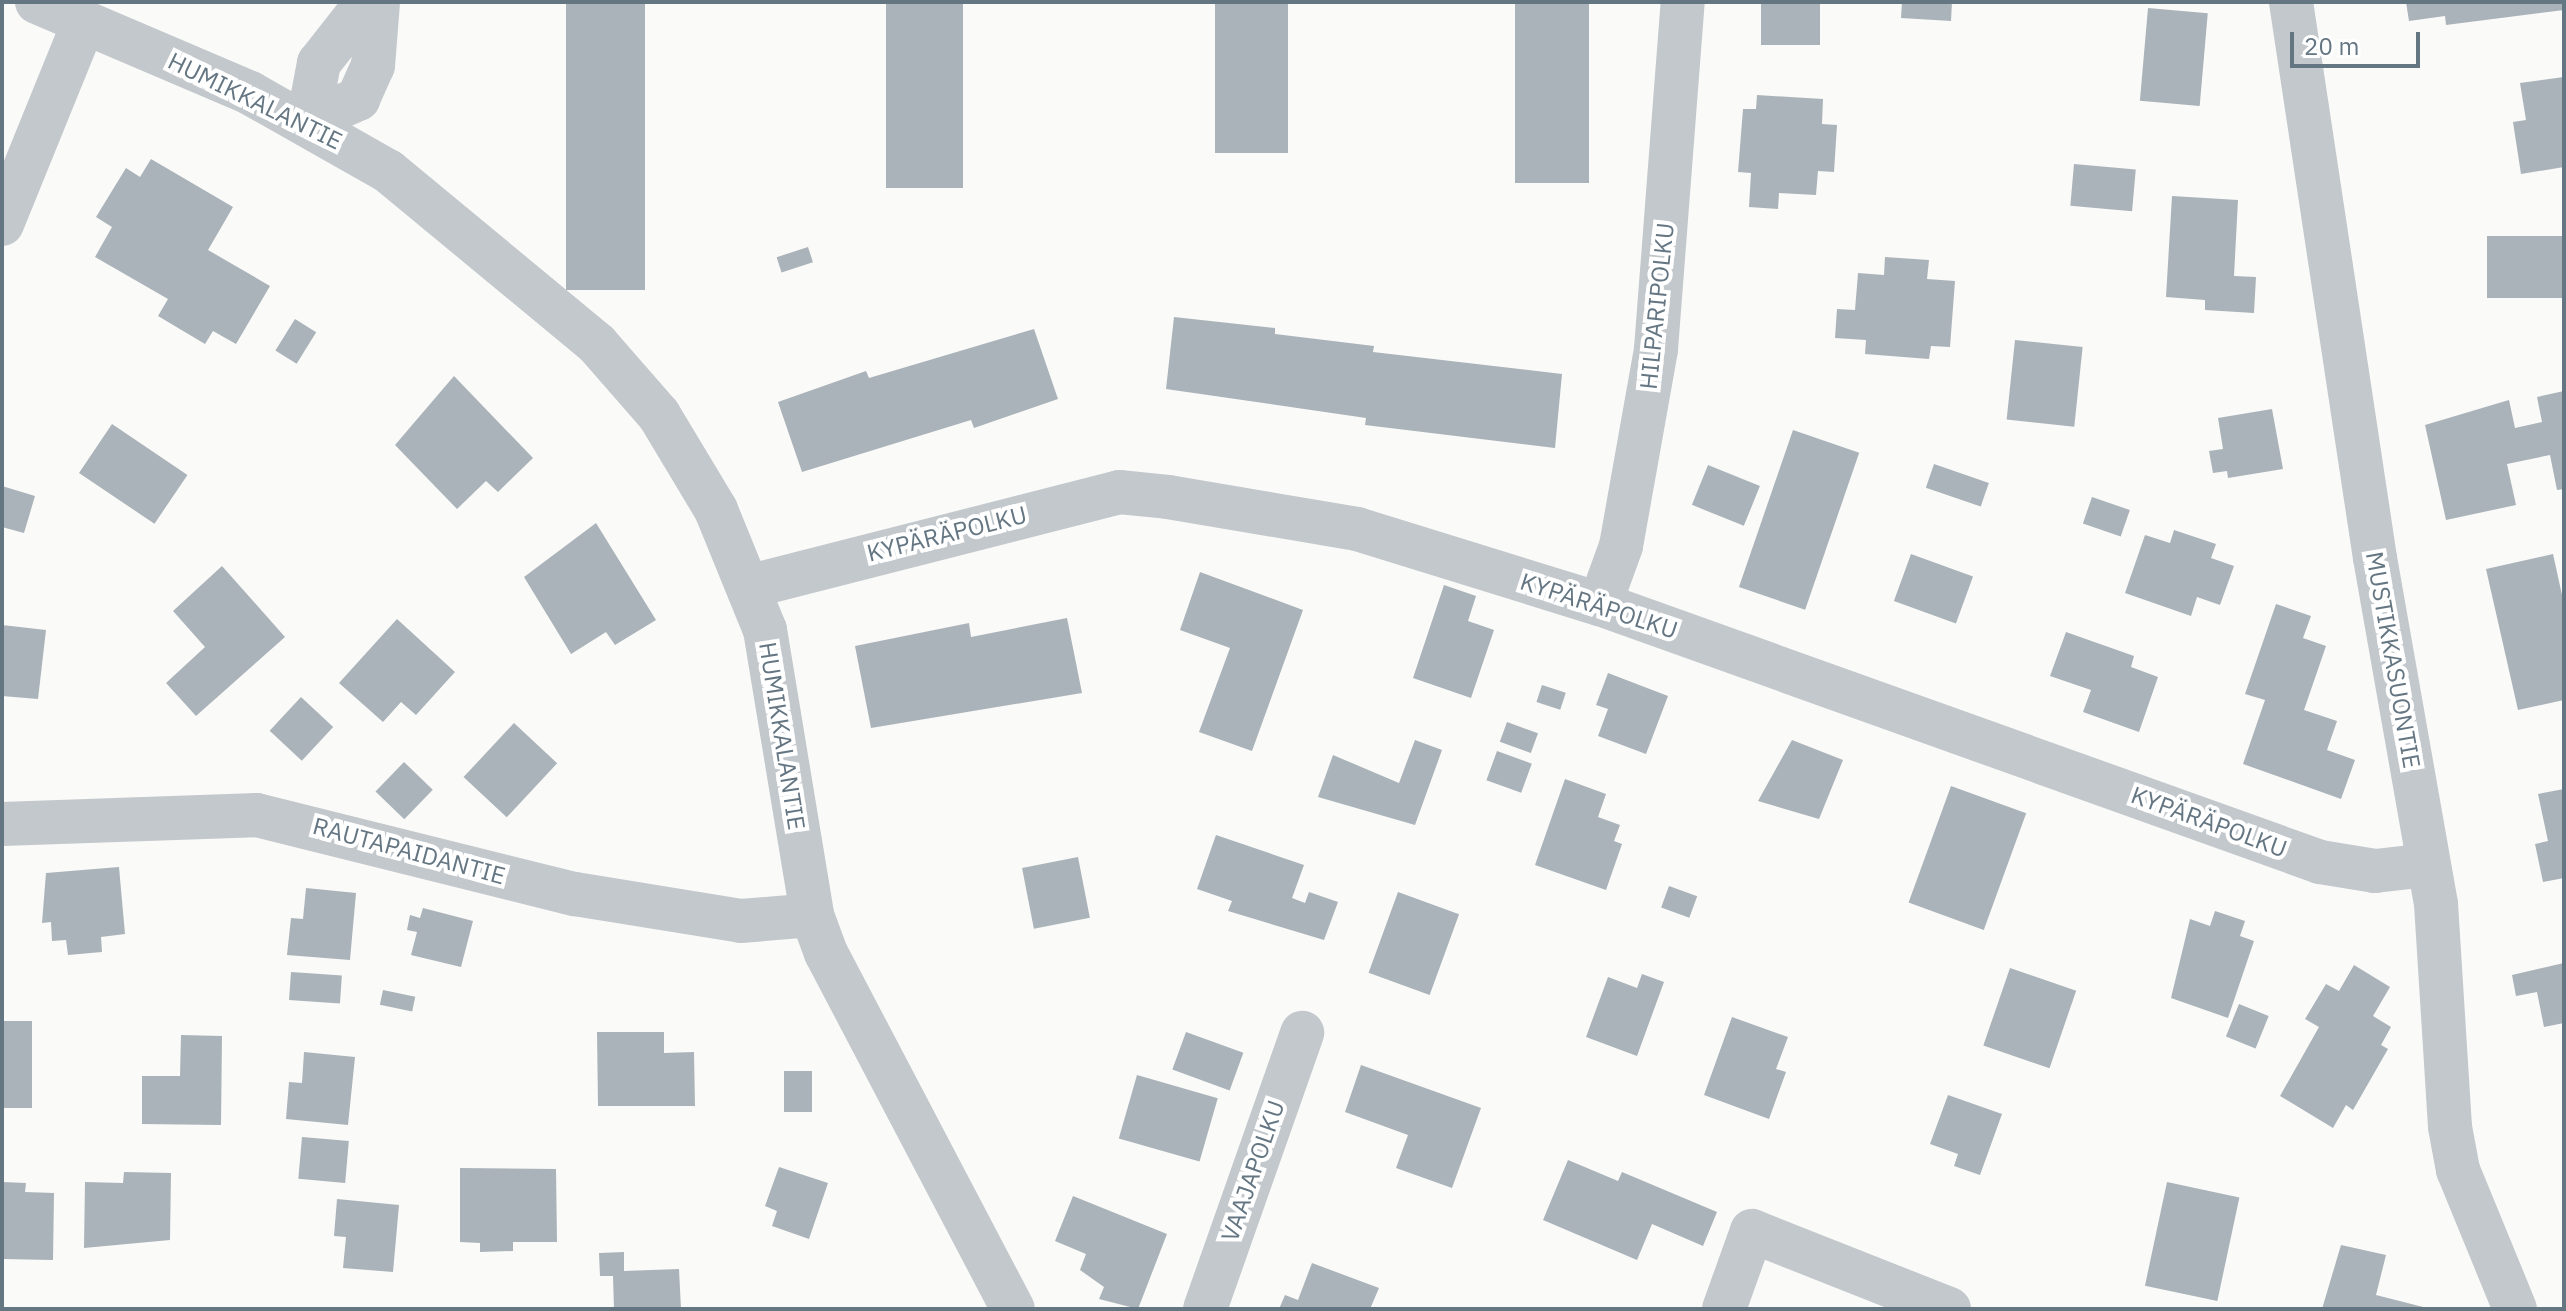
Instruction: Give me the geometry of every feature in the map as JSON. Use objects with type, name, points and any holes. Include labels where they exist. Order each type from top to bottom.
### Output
[{"type":"street","name":"HUMIKKALANTIE","points":[[37,2],[308,121],[424,198],[597,344],[676,439],[751,586],[778,688],[812,915],[904,1110],[1013,1309]]},
{"type":"street","points":[[308,121],[319,63],[367,2]]},
{"type":"street","points":[[308,121],[358,99],[373,66],[378,2]]},
{"type":"street","name":"HILPARIPOLKU","points":[[1600,604],[1621,546],[1656,349],[1683,2]]},
{"type":"street","name":"MUSTIKKASUONTIE","points":[[2291,2],[2428,865],[2458,1170],[2515,1309]]},
{"type":"street","points":[[2,224],[84,22]]},
{"type":"street","name":"KYPÄRÄPOLKU","points":[[751,586],[1119,492],[1357,529],[1600,604],[2320,862],[2375,871],[2428,865]]},
{"type":"street","name":"RAUTAPAIDANTIE","points":[[2,824],[257,815],[575,894],[741,921],[812,915]]},
{"type":"street","name":"VAAJAPOLKU","points":[[1205,1309],[1302,1033]]},
{"type":"street","points":[[1724,1309],[1752,1231],[1949,1309]]},
{"type":"building","points":[[566,2],[645,2],[645,290],[566,290]]},
{"type":"building","points":[[886,2],[963,2],[963,188],[886,188]]},
{"type":"building","points":[[1215,2],[1288,2],[1288,153],[1215,153]]},
{"type":"building","points":[[1515,2],[1589,2],[1589,183],[1515,183]]},
{"type":"building","points":[[1761,2],[1820,2],[1820,45],[1761,45]]},
{"type":"building","points":[[1902,2],[1952,2],[1951,21],[1901,18]]},
{"type":"building","points":[[2406,2],[2564,2],[2564,10],[2446,25],[2445,16],[2409,21]]},
{"type":"building","points":[[2148,8],[2208,13],[2200,106],[2140,101]]},
{"type":"building","points":[[2564,77],[2564,167],[2521,174],[2513,122],[2526,120],[2520,83]]},
{"type":"building","points":[[1757,95],[1823,99],[1822,124],[1837,125],[1834,172],[1818,171],[1816,195],[1779,193],[1778,209],[1749,207],[1751,173],[1738,172],[1743,109],[1756,109]]},
{"type":"building","points":[[151,159],[233,207],[208,250],[270,286],[236,344],[213,331],[205,344],[158,316],[168,299],[95,257],[112,227],[96,217],[126,168],[140,177]]},
{"type":"building","points":[[2074,164],[2136,169],[2132,211],[2070,206]]},
{"type":"building","points":[[2172,196],[2238,200],[2234,276],[2256,277],[2254,313],[2205,310],[2205,300],[2166,297]]},
{"type":"building","points":[[2487,236],[2564,236],[2564,298],[2487,298]]},
{"type":"building","points":[[808,247],[813,262],[782,272],[777,257]]},
{"type":"building","points":[[1885,257],[1929,260],[1927,279],[1955,281],[1950,347],[1931,346],[1929,359],[1865,354],[1866,340],[1835,338],[1837,309],[1855,310],[1858,273],[1884,275]]},
{"type":"building","points":[[1174,317],[1275,328],[1275,334],[1374,346],[1373,352],[1562,374],[1555,448],[1365,425],[1366,418],[1166,389]]},
{"type":"building","points":[[295,319],[316,332],[297,364],[275,350]]},
{"type":"building","points":[[1034,329],[1058,399],[974,428],[971,420],[802,472],[778,402],[866,371],[869,378]]},
{"type":"building","points":[[2015,340],[2083,347],[2074,427],[2007,420]]},
{"type":"building","points":[[454,376],[533,458],[498,492],[486,481],[457,509],[395,445]]},
{"type":"building","points":[[2564,391],[2564,489],[2557,490],[2550,455],[2507,464],[2516,505],[2446,520],[2425,425],[2509,400],[2515,428],[2542,422],[2537,397]]},
{"type":"building","points":[[2272,409],[2283,469],[2228,478],[2227,471],[2213,473],[2209,451],[2223,449],[2218,418]]},
{"type":"building","points":[[112,424],[187,475],[154,524],[79,473]]},
{"type":"building","points":[[1793,430],[1859,453],[1805,610],[1739,587]]},
{"type":"building","points":[[1934,464],[1989,483],[1981,507],[1926,488]]},
{"type":"building","points":[[1708,465],[1760,486],[1744,526],[1692,505]]},
{"type":"building","points":[[2,486],[35,496],[24,533],[2,527]]},
{"type":"building","points":[[2092,497],[2130,510],[2121,536],[2083,523]]},
{"type":"building","points":[[596,523],[656,620],[615,645],[606,632],[571,654],[524,577]]},
{"type":"building","points":[[2174,530],[2216,544],[2211,558],[2234,566],[2220,605],[2197,597],[2191,616],[2125,593],[2145,535],[2170,543]]},
{"type":"building","points":[[1911,554],[1973,577],[1956,624],[1894,601]]},
{"type":"building","points":[[2553,554],[2564,604],[2564,700],[2518,710],[2486,569]]},
{"type":"building","points":[[222,566],[285,637],[196,716],[166,683],[205,647],[173,611]]},
{"type":"building","points":[[1200,572],[1303,610],[1252,751],[1199,732],[1230,648],[1180,630]]},
{"type":"building","points":[[1444,585],[1476,596],[1468,621],[1494,630],[1471,698],[1413,678]]},
{"type":"building","points":[[2276,604],[2311,616],[2303,638],[2326,646],[2304,710],[2337,721],[2327,750],[2355,760],[2341,799],[2243,764],[2265,700],[2245,694]]},
{"type":"building","points":[[1067,618],[1082,693],[871,728],[855,646],[969,623],[971,637]]},
{"type":"building","points":[[397,619],[455,672],[416,715],[401,702],[383,722],[339,683]]},
{"type":"building","points":[[2,625],[46,630],[38,699],[2,696]]},
{"type":"building","points":[[2066,632],[2134,656],[2131,667],[2158,677],[2139,732],[2083,712],[2091,690],[2050,676]]},
{"type":"building","points":[[1608,673],[1668,696],[1646,754],[1598,736],[1608,709],[1596,705]]},
{"type":"building","points":[[1542,685],[1566,693],[1560,710],[1536,702]]},
{"type":"building","points":[[301,697],[333,727],[302,761],[270,731]]},
{"type":"building","points":[[1507,722],[1538,733],[1531,753],[1500,742]]},
{"type":"building","points":[[514,723],[557,763],[507,817],[464,777]]},
{"type":"building","points":[[1415,740],[1442,750],[1415,825],[1318,797],[1333,755],[1399,783]]},
{"type":"building","points":[[1792,740],[1843,760],[1819,819],[1758,801]]},
{"type":"building","points":[[1497,751],[1532,764],[1521,793],[1486,780]]},
{"type":"building","points":[[404,762],[433,790],[404,819],[376,791]]},
{"type":"building","points":[[1565,779],[1606,794],[1598,817],[1620,825],[1614,841],[1622,844],[1606,890],[1535,865]]},
{"type":"building","points":[[1951,786],[2026,813],[1984,930],[1909,903]]},
{"type":"building","points":[[2564,789],[2564,878],[2543,882],[2535,844],[2548,841],[2538,794]]},
{"type":"building","points":[[1216,835],[1304,865],[1292,898],[1305,903],[1309,892],[1338,902],[1324,940],[1228,911],[1232,901],[1197,889]]},
{"type":"building","points":[[1078,857],[1090,918],[1034,929],[1022,868]]},
{"type":"building","points":[[119,867],[125,934],[101,937],[102,952],[68,955],[66,940],[52,941],[51,922],[42,923],[46,873]]},
{"type":"building","points":[[1669,886],[1697,896],[1689,918],[1661,908]]},
{"type":"building","points":[[306,888],[356,893],[350,960],[287,955],[291,918],[303,919]]},
{"type":"building","points":[[1398,892],[1459,914],[1430,995],[1369,973]]},
{"type":"building","points":[[423,908],[473,921],[461,967],[411,955],[417,932],[407,930],[410,915],[420,918]]},
{"type":"building","points":[[2215,911],[2245,921],[2240,936],[2254,941],[2228,1018],[2171,998],[2190,919],[2210,926]]},
{"type":"building","points":[[2564,963],[2564,1023],[2544,1027],[2537,992],[2516,996],[2512,975]]},
{"type":"building","points":[[2354,965],[2390,987],[2373,1016],[2391,1027],[2381,1045],[2388,1049],[2353,1110],[2346,1105],[2333,1128],[2280,1096],[2319,1027],[2305,1019],[2326,984],[2339,991]]},
{"type":"building","points":[[2010,968],[2076,991],[2049,1068],[1983,1046]]},
{"type":"building","points":[[291,972],[342,976],[340,1003],[289,1000]]},
{"type":"building","points":[[1642,974],[1664,982],[1637,1056],[1586,1037],[1608,977],[1637,988]]},
{"type":"building","points":[[383,990],[415,997],[412,1012],[380,1005]]},
{"type":"building","points":[[2239,1004],[2269,1016],[2256,1048],[2226,1036]]},
{"type":"building","points":[[1732,1017],[1788,1037],[1776,1069],[1786,1072],[1769,1119],[1704,1095]]},
{"type":"building","points":[[2,1021],[32,1021],[32,1108],[2,1108]]},
{"type":"building","points":[[597,1032],[664,1032],[664,1053],[694,1052],[695,1106],[598,1106]]},
{"type":"building","points":[[1186,1032],[1243,1053],[1230,1090],[1172,1070]]},
{"type":"building","points":[[181,1035],[222,1036],[221,1125],[142,1124],[142,1076],[180,1076]]},
{"type":"building","points":[[304,1052],[355,1057],[348,1125],[286,1119],[289,1082],[302,1083]]},
{"type":"building","points":[[1361,1065],[1481,1108],[1452,1188],[1396,1168],[1408,1135],[1345,1112]]},
{"type":"building","points":[[784,1071],[812,1071],[812,1112],[784,1112]]},
{"type":"building","points":[[1137,1075],[1218,1098],[1200,1162],[1119,1138]]},
{"type":"building","points":[[1948,1095],[2002,1114],[1980,1175],[1954,1166],[1958,1154],[1930,1144]]},
{"type":"building","points":[[302,1137],[349,1141],[345,1183],[298,1179]]},
{"type":"building","points":[[1568,1160],[1618,1181],[1622,1172],[1717,1212],[1703,1246],[1652,1224],[1637,1260],[1543,1220]]},
{"type":"building","points":[[779,1167],[828,1183],[809,1239],[772,1226],[777,1211],[765,1206]]},
{"type":"building","points":[[460,1168],[556,1169],[557,1242],[513,1242],[513,1251],[480,1252],[480,1243],[460,1242]]},
{"type":"building","points":[[124,1172],[171,1173],[170,1240],[84,1248],[85,1182],[123,1183]]},
{"type":"building","points":[[2,1182],[26,1183],[25,1192],[54,1193],[53,1260],[2,1259]]},
{"type":"building","points":[[2167,1182],[2239,1197],[2217,1301],[2145,1286]]},
{"type":"building","points":[[1073,1196],[1167,1234],[1138,1309],[1099,1299],[1104,1287],[1080,1270],[1086,1254],[1055,1241]]},
{"type":"building","points":[[337,1199],[399,1205],[393,1272],[343,1268],[346,1237],[334,1236]]},
{"type":"building","points":[[2341,1245],[2386,1255],[2376,1295],[2431,1309],[2322,1309]]},
{"type":"building","points":[[624,1252],[624,1271],[679,1269],[681,1309],[614,1309],[613,1276],[600,1276],[599,1253]]},
{"type":"building","points":[[1312,1263],[1379,1288],[1370,1309],[1279,1309],[1285,1295],[1298,1300]]}]
